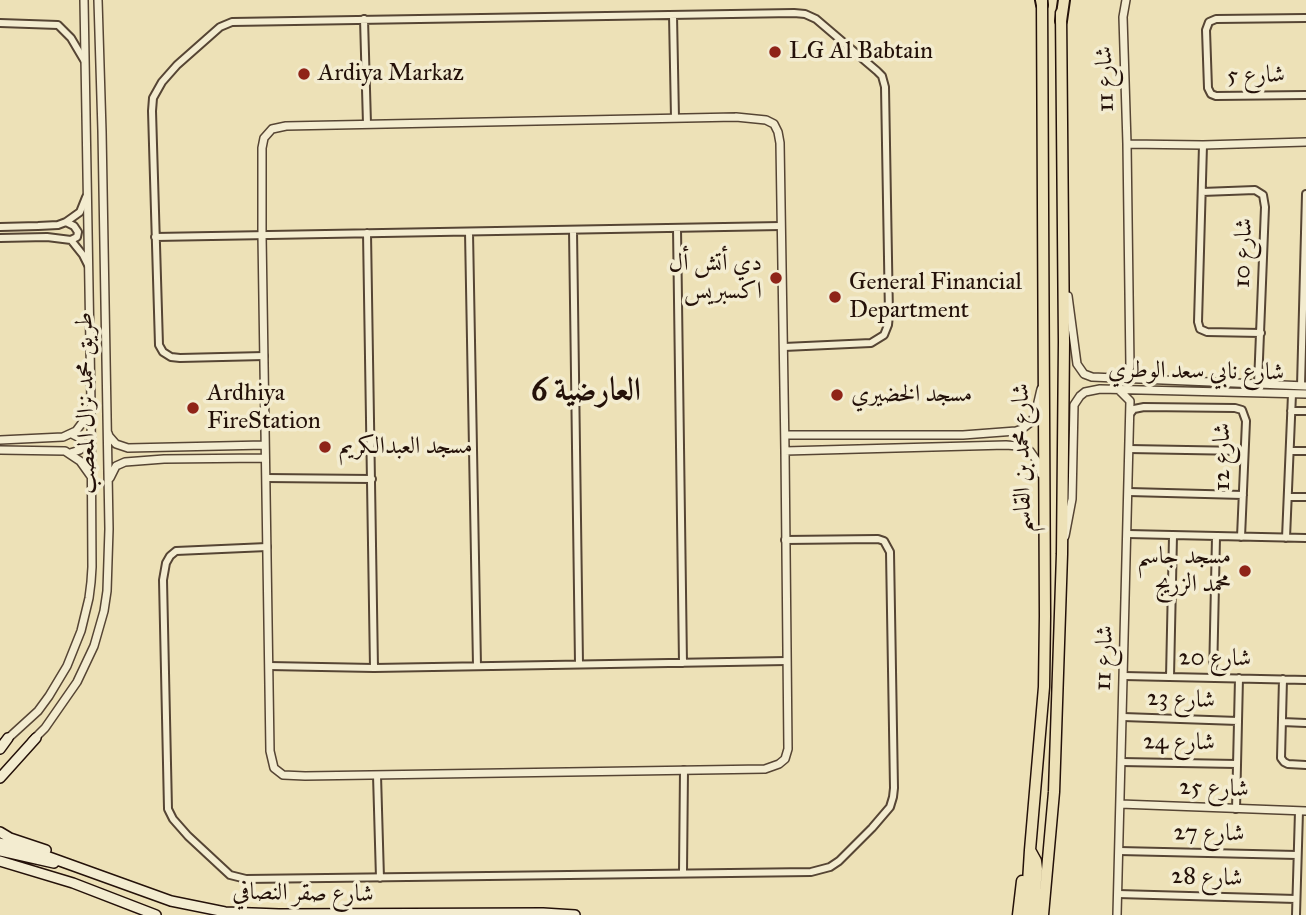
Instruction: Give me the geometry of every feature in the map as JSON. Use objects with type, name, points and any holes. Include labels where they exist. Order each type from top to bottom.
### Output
[{"type":"highway","points":[[1061,21],[1062,0]]},
{"type":"main road","name":"شارع محمد بن القاسم","points":[[1026,915],[1044,687],[1041,2]]},
{"type":"main road","name":"شارع محمد بن القاسم","points":[[1043,915],[1054,792],[1062,554],[1064,270],[1061,21]]},
{"type":"main road","points":[[1044,687],[1051,683],[1055,687],[1050,770],[1054,792]]},
{"type":"main road","points":[[0,778],[36,738]]},
{"type":"main road","points":[[0,832],[10,838],[43,848],[101,875]]},
{"type":"main road","name":"شارع صقر النصافي","points":[[0,843],[36,852],[171,901],[225,912],[279,915],[575,915]]},
{"type":"main road","points":[[1018,915],[1025,862],[1030,850]]},
{"type":"main road","points":[[1030,850],[1037,869],[1033,915]]},
{"type":"main road","points":[[0,851],[36,860],[70,864]]},
{"type":"main road","points":[[1049,860],[1049,915]]},
{"type":"main road","points":[[0,863],[73,883],[156,915]]},
{"type":"street","name":"طريق محمد نزال المعصب","points":[[2,744],[38,711],[67,666],[81,631],[89,598],[92,567],[91,403],[84,0]]},
{"type":"street","name":"طريق محمد نزال المعصب","points":[[0,771],[45,728],[77,682],[100,628],[107,592],[108,485],[99,0]]},
{"type":"street","name":"شارع 11","points":[[1126,0],[1123,17],[1128,144],[1130,367]]},
{"type":"street","points":[[83,16],[91,12],[95,17],[95,52],[100,77]]},
{"type":"street","points":[[264,356],[180,358],[171,357],[163,352],[159,345],[153,98],[162,82],[177,65],[219,27],[232,22],[794,13],[810,16],[821,22],[877,71],[886,87],[890,298],[888,325],[884,335],[872,344],[784,347]]},
{"type":"street","points":[[673,15],[676,118]]},
{"type":"street","name":"شارع 5","points":[[1306,18],[1213,20],[1209,22],[1206,30],[1208,88],[1211,94],[1306,95]]},
{"type":"street","points":[[364,19],[367,124]]},
{"type":"street","points":[[0,23],[58,25],[71,38],[84,60]]},
{"type":"street","points":[[743,117],[766,120],[774,124],[780,143],[788,749],[785,759],[779,765],[765,769],[377,775],[283,775],[274,768],[270,751],[262,148],[264,138],[272,129],[286,126],[367,124],[743,117]]},
{"type":"street","points":[[1128,144],[1306,142]]},
{"type":"street","name":"شارع 10","points":[[1203,145],[1198,322],[1200,329],[1207,332],[1261,333]]},
{"type":"street","name":"شارع 10","points":[[1202,191],[1255,190],[1263,195],[1265,207],[1258,384]]},
{"type":"street","points":[[0,227],[58,225],[66,222],[80,212],[87,192]]},
{"type":"street","points":[[1304,386],[1306,194]]},
{"type":"street","points":[[0,238],[47,237],[71,240],[77,237],[78,232],[66,222]]},
{"type":"street","points":[[156,237],[781,226]]},
{"type":"street","points":[[677,228],[683,663]]},
{"type":"street","points":[[573,230],[579,664]]},
{"type":"street","points":[[470,232],[477,666]]},
{"type":"street","points":[[367,233],[374,668]]},
{"type":"street","points":[[71,240],[88,265]]},
{"type":"street","name":"شارع نابي سعد الوطري","points":[[1064,270],[1075,355],[1079,369],[1084,374],[1113,379],[1304,386]]},
{"type":"street","points":[[1123,379],[1130,367],[1140,380]]},
{"type":"street","points":[[1113,379],[1110,384],[1130,401],[1152,386],[1149,380]]},
{"type":"street","points":[[785,435],[963,435],[1022,429],[1035,415],[1043,382]]},
{"type":"street","name":"شارع نابي سعد الوطري","points":[[1062,554],[1072,499],[1074,405],[1085,392],[1093,389],[1306,394]]},
{"type":"street","points":[[1286,538],[1292,394]]},
{"type":"street","name":"شارع 11","points":[[1117,915],[1130,401]]},
{"type":"street","points":[[0,440],[56,438],[72,434],[85,419],[91,403]]},
{"type":"street","name":"شارع 12","points":[[1130,415],[1134,409],[1144,407],[1242,410],[1246,421],[1241,537]]},
{"type":"street","points":[[1291,411],[1306,411]]},
{"type":"street","points":[[106,429],[112,441],[122,447],[138,449],[265,445]]},
{"type":"street","points":[[1004,432],[1011,435],[1012,439],[1006,444]]},
{"type":"street","points":[[0,450],[77,452],[82,445],[80,438],[72,434]]},
{"type":"street","points":[[785,451],[1006,444],[1030,451],[1041,471],[1045,616]]},
{"type":"street","points":[[164,448],[164,459]]},
{"type":"street","points":[[1129,449],[1244,451]]},
{"type":"street","points":[[1290,451],[1306,451]]},
{"type":"street","points":[[69,453],[80,461],[91,477]]},
{"type":"street","points":[[108,485],[111,473],[120,464],[164,459],[265,458]]},
{"type":"street","points":[[266,478],[372,479]]},
{"type":"street","points":[[1129,492],[1243,495]]},
{"type":"street","points":[[1288,497],[1306,497]]},
{"type":"street","points":[[1128,534],[1306,538]]},
{"type":"street","points":[[1170,677],[1173,536]]},
{"type":"street","points":[[1213,678],[1216,537]]},
{"type":"street","points":[[267,547],[176,551],[166,563],[163,580],[167,809],[173,820],[230,874],[256,880],[811,872],[830,867],[872,828],[890,807],[893,797],[890,552],[884,541],[877,539],[785,540]]},
{"type":"street","points":[[269,666],[374,668],[787,661]]},
{"type":"street","name":"شارع 20","points":[[1124,676],[1306,680]]},
{"type":"street","points":[[1236,809],[1239,678]]},
{"type":"street","points":[[1283,680],[1282,758],[1284,762],[1306,765]]},
{"type":"street","name":"شارع 23","points":[[1123,717],[1238,721]]},
{"type":"street","points":[[1282,722],[1306,723]]},
{"type":"street","name":"شارع 24","points":[[1121,762],[1237,764]]},
{"type":"street","points":[[683,872],[684,770]]},
{"type":"street","points":[[377,775],[380,877]]},
{"type":"street","name":"شارع 25","points":[[1120,804],[1302,811]]},
{"type":"street","points":[[1296,915],[1297,855],[1302,811]]},
{"type":"street","name":"شارع 27","points":[[1119,851],[1297,855]]},
{"type":"street","name":"شارع 28","points":[[1118,894],[1296,899]]},
{"type":"place","name":"LG Al Babtain","points":[[775,52]]},
{"type":"place","name":"Ardiya Markaz","points":[[304,74]]},
{"type":"place","name":"دي أتش أل اكسبريس","points":[[776,278]]},
{"type":"place","name":"General Financial Department","points":[[835,297]]},
{"type":"place","name":"مسجد الخضيري","points":[[837,395]]},
{"type":"place","name":"Ardhiya FireStation","points":[[193,408]]},
{"type":"place","name":"مسجد العبدالكريم","points":[[325,447]]},
{"type":"place","name":"مسجد جاسم محمد الزريج","points":[[1245,571]]},
{"type":"district","name":"العارضية 6","points":[[586,392]]}]
